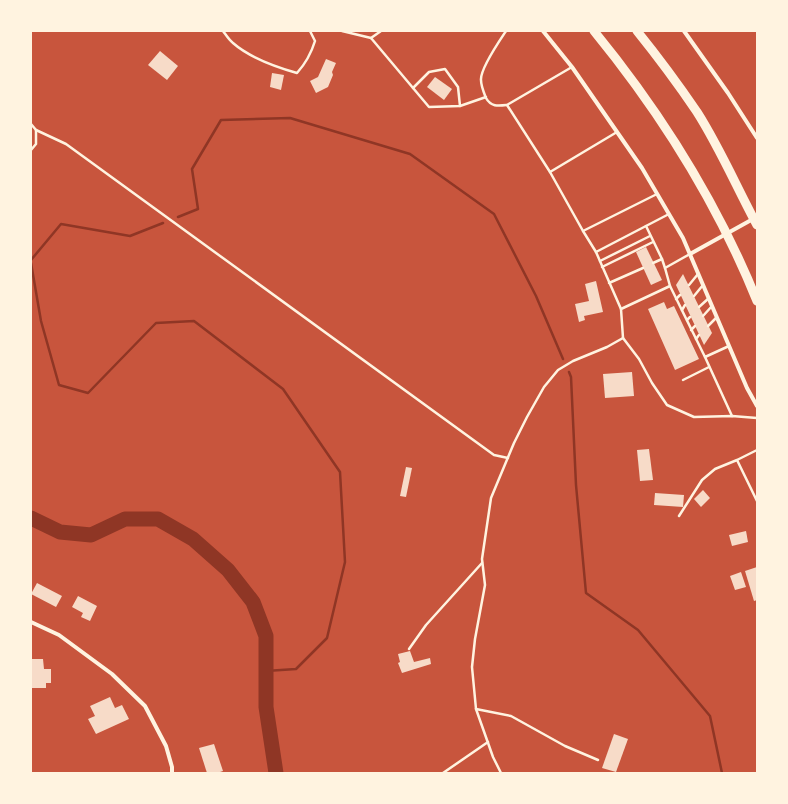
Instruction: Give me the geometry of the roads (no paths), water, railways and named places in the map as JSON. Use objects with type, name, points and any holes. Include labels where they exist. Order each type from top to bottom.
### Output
[{"type":"highway","points":[[594,31],[636,84],[679,147],[726,233],[757,300]]},
{"type":"highway","points":[[637,31],[662,63],[697,113],[756,220]]},
{"type":"street","points":[[543,31],[572,67],[642,168],[683,238],[729,346],[757,406]]},
{"type":"street","points":[[684,31],[728,93],[757,138]]},
{"type":"street","points":[[690,254],[726,233],[756,220]]},
{"type":"street","points":[[31,622],[59,635],[112,674],[145,706],[166,746],[172,767],[172,773]]},
{"type":"lane","points":[[223,31],[233,43],[254,56],[275,67],[297,73],[305,64],[315,41],[310,31]]},
{"type":"lane","points":[[342,31],[371,38],[429,107],[460,106],[486,97]]},
{"type":"lane","points":[[371,38],[381,31]]},
{"type":"lane","points":[[506,31],[486,64],[480,79],[489,103],[498,107],[507,105],[572,67]]},
{"type":"lane","points":[[413,88],[429,72],[446,69],[458,87],[460,106]]},
{"type":"lane","points":[[507,105],[550,172],[596,252],[621,309],[623,338],[639,359],[652,383],[667,405],[694,417],[732,416],[757,418]]},
{"type":"lane","points":[[31,124],[36,130],[66,144],[494,455],[508,458]]},
{"type":"lane","points":[[31,150],[36,144],[36,130]]},
{"type":"lane","points":[[550,172],[617,132]]},
{"type":"lane","points":[[583,231],[657,194]]},
{"type":"lane","points":[[596,252],[669,214]]},
{"type":"lane","points":[[646,226],[662,259],[670,286],[732,416]]},
{"type":"lane","points":[[600,261],[650,236]]},
{"type":"lane","points":[[602,267],[653,242]]},
{"type":"lane","points":[[665,268],[690,254]]},
{"type":"lane","points":[[653,263],[662,259]]},
{"type":"lane","points":[[609,283],[643,268]]},
{"type":"lane","points":[[689,285],[698,274]]},
{"type":"lane","points":[[694,296],[703,285]]},
{"type":"lane","points":[[621,309],[670,286]]},
{"type":"lane","points":[[676,299],[680,295]]},
{"type":"lane","points":[[699,307],[709,298]]},
{"type":"lane","points":[[682,310],[685,305]]},
{"type":"lane","points":[[704,316],[712,306]]},
{"type":"lane","points":[[687,320],[690,317]]},
{"type":"lane","points":[[708,326],[717,317]]},
{"type":"lane","points":[[691,330],[695,326]]},
{"type":"lane","points":[[696,339],[699,335]]},
{"type":"lane","points":[[501,773],[476,710],[472,667],[475,639],[485,585],[483,563],[491,498],[527,417],[541,393],[558,370],[573,361],[607,347],[623,338]]},
{"type":"lane","points":[[705,358],[729,346]]},
{"type":"lane","points":[[683,380],[709,367]]},
{"type":"lane","points":[[678,516],[702,480],[715,469],[757,450]]},
{"type":"lane","points":[[737,460],[757,501]]},
{"type":"lane","points":[[409,648],[426,624],[483,563]]},
{"type":"lane","points":[[476,710],[511,716],[565,746],[598,760]]},
{"type":"lane","points":[[443,773],[488,742]]},
{"type":"waterway","points":[[178,217],[198,209],[192,169],[221,120],[290,118],[410,154],[494,214],[536,296],[563,359]]},
{"type":"waterway","points":[[31,260],[61,224],[130,236],[163,223]]},
{"type":"waterway","points":[[31,263],[41,321],[59,385],[88,393],[156,323],[194,321],[283,389],[340,472],[345,562],[327,638],[296,669],[266,671]]},
{"type":"waterway","points":[[569,372],[571,377],[576,485],[586,593],[638,630],[710,716],[722,773]]},
{"type":"waterway","points":[[31,518],[60,532],[91,535],[125,519],[158,519],[193,539],[228,570],[253,602],[266,636],[266,707],[276,773]]}]
